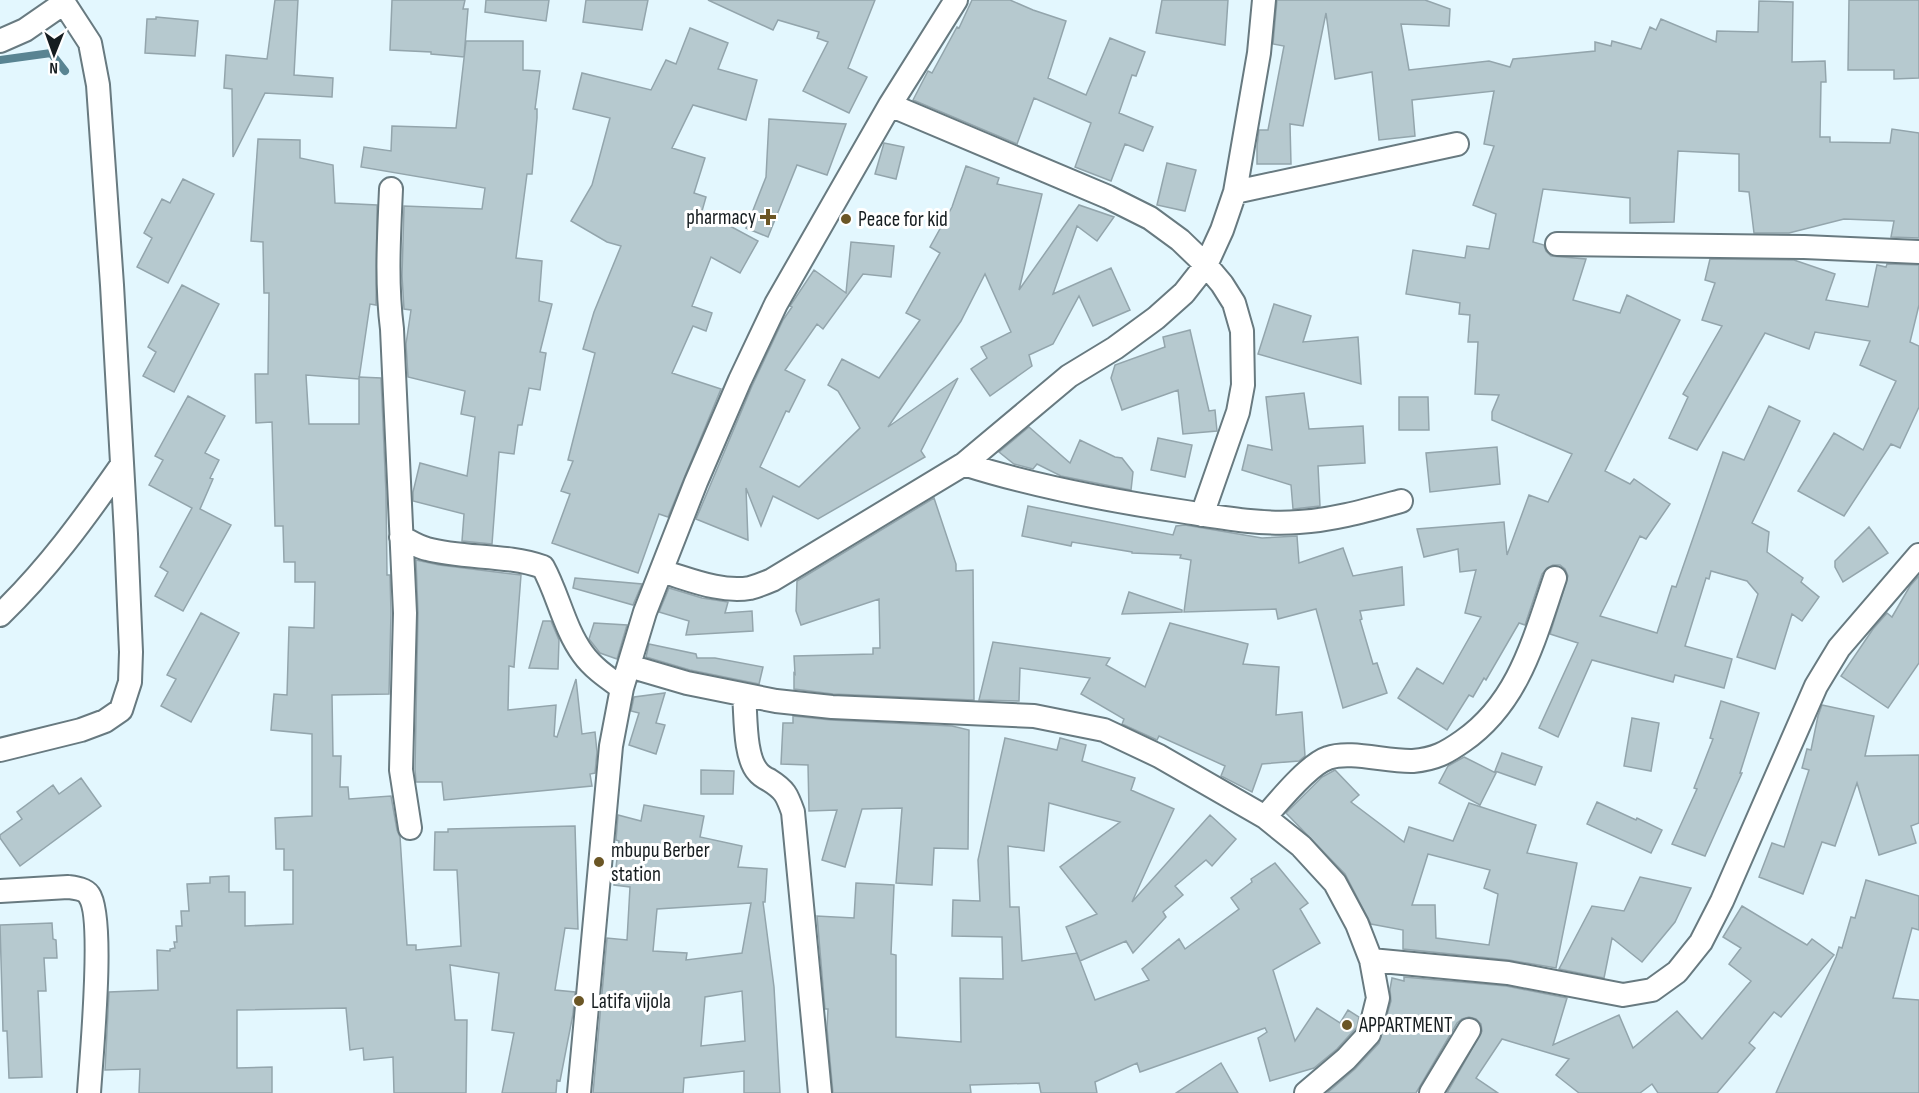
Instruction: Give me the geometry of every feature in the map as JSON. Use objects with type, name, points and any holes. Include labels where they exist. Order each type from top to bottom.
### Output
[{"type":"street","points":[[579,1093],[611,746],[622,688],[645,612],[696,482],[740,380],[772,314],[890,105],[956,0]]},
{"type":"street","points":[[661,571],[714,586],[734,589],[751,588],[772,580],[964,464],[1069,376],[1115,348],[1156,318],[1184,293],[1206,265],[1222,230],[1235,192],[1257,64],[1264,0]]},
{"type":"street","points":[[0,41],[25,30],[63,2],[90,43],[98,85],[112,285],[131,652],[130,681],[121,710],[105,721],[81,730],[0,750]]},
{"type":"street","points":[[890,105],[1108,197],[1150,218],[1180,240],[1222,284],[1234,303],[1242,331],[1243,385],[1238,412],[1202,515]]},
{"type":"street","points":[[1235,192],[1457,144]]},
{"type":"street","points":[[391,189],[387,262],[388,302],[392,329],[405,613],[401,771],[410,828]]},
{"type":"street","points":[[1557,244],[1804,247],[1919,252]]},
{"type":"street","points":[[964,464],[1045,486],[1152,507],[1264,522],[1298,522],[1364,512],[1401,501]]},
{"type":"street","points":[[0,615],[28,588],[73,534],[121,466]]},
{"type":"street","points":[[401,537],[424,549],[528,562],[543,567],[562,614],[582,653],[598,670],[622,688]]},
{"type":"street","points":[[1371,960],[1508,973],[1623,995],[1652,990],[1677,972],[1701,942],[1722,901],[1816,686],[1839,648],[1919,555]]},
{"type":"street","points":[[1265,817],[1305,775],[1326,758],[1344,754],[1382,760],[1414,761],[1442,756],[1477,731],[1498,710],[1514,686],[1555,578]]},
{"type":"street","points":[[629,666],[687,683],[776,701],[832,707],[966,711],[1034,716],[1104,730],[1159,756],[1265,817],[1301,846],[1335,883],[1357,924],[1371,960],[1378,998],[1369,1034],[1346,1059],[1306,1093]]},
{"type":"street","points":[[744,695],[749,754],[753,765],[759,774],[782,788],[793,812],[820,1093]]},
{"type":"street","points":[[0,891],[68,887],[80,889],[89,894],[97,941],[89,1093]]},
{"type":"street","points":[[1431,1093],[1469,1030]]},
{"type":"building","points":[[275,0],[298,0],[294,75],[333,78],[332,97],[265,93],[233,157],[232,89],[224,88],[226,55],[267,59]]},
{"type":"building","points":[[392,0],[465,0],[463,9],[468,9],[464,57],[431,54],[431,52],[390,50]]},
{"type":"building","points":[[486,0],[549,0],[546,21],[485,12]]},
{"type":"building","points":[[586,0],[648,0],[642,30],[583,22]]},
{"type":"building","points":[[708,0],[875,0],[848,68],[867,77],[849,113],[803,91],[828,42],[817,38],[819,32],[778,20],[773,30]]},
{"type":"building","points":[[972,0],[1010,0],[1066,21],[1048,78],[1086,95],[1110,38],[1145,52],[1136,76],[1132,75],[1119,113],[1153,127],[1143,151],[1125,144],[1111,181],[1075,167],[1091,123],[1034,98],[1017,144],[913,100],[928,71],[932,73],[957,27],[959,28]]},
{"type":"building","points":[[1162,0],[1228,0],[1225,45],[1156,33]]},
{"type":"building","points":[[1277,0],[1425,0],[1450,9],[1449,26],[1401,24],[1409,70],[1489,61],[1510,67],[1513,59],[1595,51],[1595,42],[1611,46],[1612,41],[1641,49],[1650,27],[1656,30],[1661,19],[1716,42],[1717,31],[1758,32],[1759,1],[1793,2],[1792,62],[1825,61],[1826,82],[1821,82],[1820,137],[1830,137],[1830,142],[1890,143],[1892,129],[1919,133],[1919,238],[1891,237],[1894,221],[1844,219],[1789,233],[1754,233],[1749,192],[1739,191],[1739,154],[1678,151],[1674,222],[1630,223],[1630,198],[1543,189],[1533,242],[1544,245],[1551,256],[1586,259],[1573,300],[1620,313],[1627,295],[1680,320],[1605,471],[1630,484],[1634,479],[1670,504],[1646,539],[1640,536],[1600,616],[1657,633],[1672,586],[1676,587],[1723,452],[1744,460],[1769,406],[1800,421],[1752,523],[1769,532],[1767,552],[1803,578],[1801,582],[1819,597],[1802,621],[1792,614],[1775,669],[1737,657],[1758,594],[1747,581],[1711,571],[1709,579],[1706,578],[1685,646],[1732,659],[1724,688],[1675,675],[1673,682],[1592,660],[1558,737],[1539,728],[1578,643],[1550,634],[1568,576],[1560,565],[1553,565],[1542,574],[1525,625],[1519,623],[1486,680],[1484,678],[1473,697],[1469,695],[1447,730],[1398,698],[1417,668],[1443,684],[1481,617],[1465,613],[1476,570],[1460,572],[1458,549],[1424,557],[1417,529],[1504,522],[1507,555],[1529,495],[1548,502],[1572,454],[1492,420],[1492,412],[1499,395],[1475,394],[1478,342],[1468,342],[1470,315],[1459,314],[1460,303],[1406,294],[1413,250],[1465,258],[1467,246],[1489,249],[1496,214],[1473,205],[1494,146],[1484,144],[1494,91],[1412,100],[1415,136],[1379,140],[1372,72],[1335,79],[1326,13],[1303,126],[1290,124],[1291,164],[1257,164],[1259,130],[1268,130],[1284,46],[1273,44]]},
{"type":"building","points":[[1849,0],[1919,0],[1919,78],[1894,79],[1894,70],[1848,70]]},
{"type":"building","points":[[156,17],[198,21],[195,56],[145,53],[147,19],[156,19]]},
{"type":"building","points":[[690,28],[728,43],[718,69],[757,80],[746,120],[693,105],[672,148],[705,158],[694,193],[706,197],[702,211],[758,241],[740,273],[711,257],[692,306],[712,313],[706,331],[693,326],[672,373],[721,389],[668,517],[659,514],[638,573],[552,543],[570,494],[561,491],[573,461],[568,460],[595,353],[583,349],[594,312],[621,246],[607,242],[571,221],[592,185],[610,118],[573,109],[582,73],[651,90],[666,60],[676,64]]},
{"type":"building","points":[[466,41],[523,41],[523,70],[540,71],[535,109],[537,109],[537,118],[532,174],[527,174],[516,258],[542,261],[539,301],[552,304],[540,352],[546,353],[540,390],[529,388],[522,425],[518,425],[514,454],[499,452],[492,544],[462,541],[464,514],[413,501],[420,463],[467,476],[475,417],[461,414],[465,391],[408,377],[406,344],[411,310],[404,309],[402,276],[404,206],[482,209],[485,188],[361,167],[364,147],[391,151],[392,126],[456,128]]},
{"type":"building","points":[[769,119],[846,124],[827,175],[797,165],[768,237],[746,228],[766,177]]},
{"type":"building","points":[[258,139],[300,140],[300,158],[333,165],[335,203],[377,205],[376,305],[370,304],[359,377],[381,378],[387,575],[390,575],[391,613],[389,694],[332,695],[333,756],[341,756],[340,787],[348,787],[349,799],[391,796],[400,837],[407,945],[416,945],[416,950],[461,946],[457,870],[434,870],[435,832],[448,832],[448,829],[575,826],[578,929],[565,928],[555,990],[575,992],[573,1014],[556,1093],[502,1093],[514,1033],[492,1030],[499,973],[450,965],[455,1020],[467,1020],[466,1093],[394,1093],[393,1057],[364,1060],[363,1048],[350,1050],[346,1008],[237,1010],[237,1068],[272,1067],[272,1093],[139,1093],[140,1069],[105,1070],[109,992],[158,990],[157,950],[170,951],[175,948],[176,926],[182,926],[181,911],[189,911],[187,884],[210,883],[210,877],[229,876],[229,892],[245,892],[245,926],[293,924],[293,870],[284,870],[284,849],[276,849],[275,818],[312,816],[312,734],[271,730],[274,694],[287,695],[289,627],[314,628],[315,582],[295,582],[295,562],[284,562],[283,526],[275,526],[272,422],[256,423],[255,374],[268,374],[269,293],[264,293],[263,242],[251,241]],"holes":[[[306,375],[359,379],[359,424],[309,424]]]},
{"type":"building","points":[[884,143],[904,147],[896,179],[875,174]]},
{"type":"building","points":[[1167,163],[1196,170],[1185,211],[1157,205]]},
{"type":"building","points":[[966,166],[999,178],[997,184],[1042,194],[1019,290],[1079,205],[1114,217],[1097,241],[1077,226],[1053,294],[1111,268],[1130,310],[1093,326],[1079,296],[1053,344],[1029,355],[1032,366],[990,396],[971,369],[987,358],[981,347],[1011,332],[985,274],[961,321],[888,427],[958,378],[921,451],[925,457],[818,519],[773,496],[761,526],[746,488],[748,540],[696,519],[752,386],[783,320],[792,307],[790,306],[814,270],[846,293],[851,242],[894,246],[891,277],[863,274],[823,329],[817,324],[785,370],[805,380],[789,412],[786,411],[760,467],[799,487],[860,428],[838,391],[828,385],[842,359],[879,378],[920,320],[906,313],[940,253],[930,247],[952,207]]},
{"type":"building","points":[[183,179],[214,194],[168,283],[137,267],[152,238],[144,233],[162,199],[170,203]]},
{"type":"building","points":[[1710,259],[1794,260],[1835,274],[1826,300],[1868,307],[1877,265],[1886,267],[1887,264],[1919,265],[1919,305],[1910,342],[1919,346],[1919,407],[1900,448],[1891,444],[1844,516],[1798,491],[1834,433],[1863,450],[1896,381],[1860,365],[1870,341],[1815,332],[1809,349],[1765,333],[1697,450],[1669,438],[1688,397],[1683,394],[1722,326],[1702,320],[1715,283],[1705,280]]},
{"type":"building","points":[[182,285],[219,304],[174,392],[143,376],[156,352],[148,347]]},
{"type":"building","points":[[1274,304],[1311,316],[1303,342],[1358,337],[1361,384],[1258,354]]},
{"type":"building","points":[[1190,330],[1209,411],[1215,410],[1217,431],[1183,434],[1178,390],[1122,410],[1111,378],[1115,365],[1165,347],[1163,337]]},
{"type":"building","points":[[1304,393],[1309,429],[1363,426],[1365,463],[1318,466],[1320,506],[1293,509],[1291,485],[1242,470],[1248,445],[1272,450],[1266,397]]},
{"type":"building","points":[[188,396],[225,416],[205,453],[219,460],[210,478],[213,479],[200,509],[231,525],[183,611],[155,596],[168,572],[160,567],[192,508],[149,485],[163,460],[155,456]]},
{"type":"building","points":[[1399,397],[1428,397],[1429,430],[1399,430]]},
{"type":"building","points":[[1029,427],[1070,463],[1080,440],[1115,457],[1122,458],[1133,472],[1131,490],[1061,476],[1037,464],[1033,469],[1014,464],[999,452]]},
{"type":"building","points":[[1158,438],[1192,445],[1185,477],[1151,470]]},
{"type":"building","points":[[1497,447],[1500,484],[1430,492],[1426,453]]},
{"type":"building","points":[[934,498],[956,564],[956,571],[973,570],[974,700],[833,694],[794,689],[794,656],[873,654],[873,648],[880,648],[879,599],[801,625],[796,611],[797,581]]},
{"type":"building","points":[[1028,506],[1173,535],[1176,526],[1185,525],[1262,538],[1297,536],[1299,563],[1343,548],[1353,576],[1402,567],[1404,605],[1360,611],[1362,619],[1360,620],[1373,664],[1377,663],[1387,693],[1343,708],[1316,609],[1278,619],[1276,609],[1184,612],[1191,560],[1180,558],[1181,555],[1132,553],[1072,542],[1071,546],[1022,536]]},
{"type":"building","points":[[1869,527],[1888,553],[1843,582],[1835,567],[1835,561]]},
{"type":"building","points":[[416,560],[521,575],[514,667],[509,666],[508,710],[556,705],[554,736],[557,737],[576,679],[582,734],[595,732],[597,752],[595,773],[590,774],[592,786],[444,800],[442,782],[416,782],[418,613]]},
{"type":"building","points":[[1919,576],[1919,663],[1888,708],[1841,676],[1873,629],[1887,613],[1892,617],[1910,586]]},
{"type":"building","points":[[575,578],[642,584],[633,605],[573,588]]},
{"type":"building","points":[[669,588],[702,598],[728,602],[725,613],[752,611],[753,631],[686,635],[689,621],[659,612]]},
{"type":"building","points":[[1129,592],[1182,610],[1182,612],[1122,614]]},
{"type":"building","points":[[201,613],[239,633],[191,722],[161,706],[176,679],[167,675]]},
{"type":"building","points":[[543,621],[551,621],[559,640],[558,669],[529,668]]},
{"type":"building","points":[[594,623],[627,625],[617,659],[600,653],[589,639]]},
{"type":"building","points":[[1170,623],[1248,644],[1243,664],[1279,667],[1276,715],[1302,712],[1305,756],[1299,761],[1262,764],[1252,792],[1221,776],[1225,766],[1159,736],[1157,740],[1122,724],[1124,719],[1081,694],[1090,678],[1020,668],[1019,701],[979,700],[993,642],[1110,658],[1106,665],[1145,687]]},
{"type":"building","points":[[649,644],[696,654],[697,658],[715,658],[763,667],[759,684],[690,670],[646,657]]},
{"type":"building","points":[[665,693],[656,723],[665,725],[656,754],[629,745],[639,713],[631,711],[634,697]]},
{"type":"building","points":[[1721,701],[1759,713],[1740,773],[1742,773],[1705,856],[1672,844],[1697,789],[1694,788],[1713,739],[1710,738]]},
{"type":"building","points":[[1822,705],[1874,716],[1865,756],[1919,755],[1919,823],[1911,826],[1916,843],[1879,855],[1857,783],[1835,846],[1822,842],[1803,894],[1759,877],[1772,843],[1784,847],[1809,770],[1802,768],[1807,749],[1811,750]]},
{"type":"building","points":[[793,716],[952,726],[969,730],[968,849],[934,848],[932,885],[896,883],[902,808],[862,809],[845,867],[822,860],[837,810],[809,811],[808,765],[781,764],[783,723],[793,723]]},
{"type":"building","points":[[1632,718],[1659,723],[1651,771],[1624,766]]},
{"type":"building","points":[[1005,738],[1057,750],[1060,738],[1086,745],[1082,761],[1135,778],[1131,790],[1174,809],[1132,902],[1210,815],[1236,839],[1212,866],[1206,860],[1175,886],[1183,895],[1163,912],[1166,917],[1133,953],[1126,941],[1080,961],[1095,1000],[1149,980],[1142,969],[1179,939],[1185,949],[1239,909],[1231,898],[1252,882],[1251,879],[1275,863],[1308,903],[1300,909],[1320,943],[1273,970],[1295,1041],[1317,1008],[1340,1023],[1348,1010],[1359,1017],[1357,1027],[1337,1049],[1314,1068],[1270,1081],[1258,1038],[1267,1032],[1265,1028],[1140,1072],[1137,1063],[1095,1082],[1097,1093],[1041,1093],[1039,1083],[970,1085],[971,1093],[833,1093],[827,1028],[828,1009],[825,1009],[817,916],[854,918],[856,883],[894,885],[891,954],[896,955],[896,1037],[961,1042],[960,978],[1003,979],[1002,937],[952,936],[953,900],[980,901],[978,860]],"holes":[[[1049,803],[1120,822],[1060,867],[1097,914],[1066,927],[1077,953],[1022,961],[1019,907],[1010,907],[1008,846],[1044,851]]]},
{"type":"building","points":[[1502,753],[1542,767],[1535,785],[1495,771]]},
{"type":"building","points":[[1464,757],[1496,773],[1480,805],[1439,783],[1448,766]]},
{"type":"building","points":[[701,770],[734,771],[733,794],[701,794]]},
{"type":"building","points":[[1335,770],[1359,795],[1351,802],[1404,842],[1409,827],[1453,841],[1469,803],[1536,825],[1527,853],[1577,863],[1556,968],[1509,960],[1403,949],[1403,930],[1371,924],[1345,874],[1286,813],[1322,777]],"holes":[[[1428,854],[1490,870],[1484,888],[1498,894],[1489,945],[1436,938],[1435,905],[1412,905]]]},
{"type":"building","points":[[81,778],[101,806],[20,866],[0,835],[22,819],[17,812],[53,785],[59,794]]},
{"type":"building","points":[[1597,802],[1662,830],[1651,853],[1587,824]]},
{"type":"building","points":[[644,805],[704,816],[700,837],[742,846],[738,867],[767,869],[765,902],[763,902],[774,987],[780,1093],[744,1093],[744,1071],[684,1078],[683,1093],[593,1093],[607,938],[627,940],[630,887],[614,885],[619,841],[616,840],[618,815],[641,821]],"holes":[[[751,903],[742,953],[686,960],[687,953],[653,951],[657,909]],[[742,991],[745,1041],[701,1046],[705,997]]]},
{"type":"building","points":[[1640,877],[1691,888],[1675,922],[1642,962],[1612,938],[1604,978],[1559,969],[1592,906],[1624,911]]},
{"type":"building","points":[[1866,880],[1919,896],[1919,930],[1912,928],[1893,998],[1919,1000],[1919,1093],[1776,1093],[1839,947],[1842,948],[1851,917],[1855,918]]},
{"type":"building","points":[[1742,906],[1807,945],[1812,939],[1834,955],[1781,1017],[1774,1012],[1749,1043],[1755,1048],[1717,1093],[1658,1093],[1652,1084],[1640,1093],[1579,1093],[1556,1075],[1569,1059],[1502,1039],[1476,1078],[1498,1093],[1447,1093],[1482,1031],[1481,1024],[1469,1017],[1457,1023],[1416,1093],[1327,1093],[1355,1069],[1379,1043],[1391,1001],[1392,978],[1404,981],[1404,977],[1506,986],[1567,998],[1553,1045],[1619,1015],[1633,1048],[1677,1011],[1702,1039],[1751,981],[1729,964],[1741,948],[1723,937]]},
{"type":"building","points":[[52,923],[57,958],[44,958],[46,991],[38,991],[42,1077],[9,1078],[7,1031],[3,1031],[0,925]]},
{"type":"building","points":[[1221,1063],[1238,1093],[1176,1093]]},
{"type":"waterway","points":[[0,60],[51,53],[65,71]]},
{"type":"place","name":"pharmacy","points":[[768,217]]},
{"type":"place","name":"Peace for kid","points":[[846,219]]},
{"type":"place","name":"mbupu Berber station","points":[[599,862]]},
{"type":"place","name":"Latifa vijola","points":[[579,1001]]},
{"type":"place","name":"APPARTMENT","points":[[1347,1025]]}]
